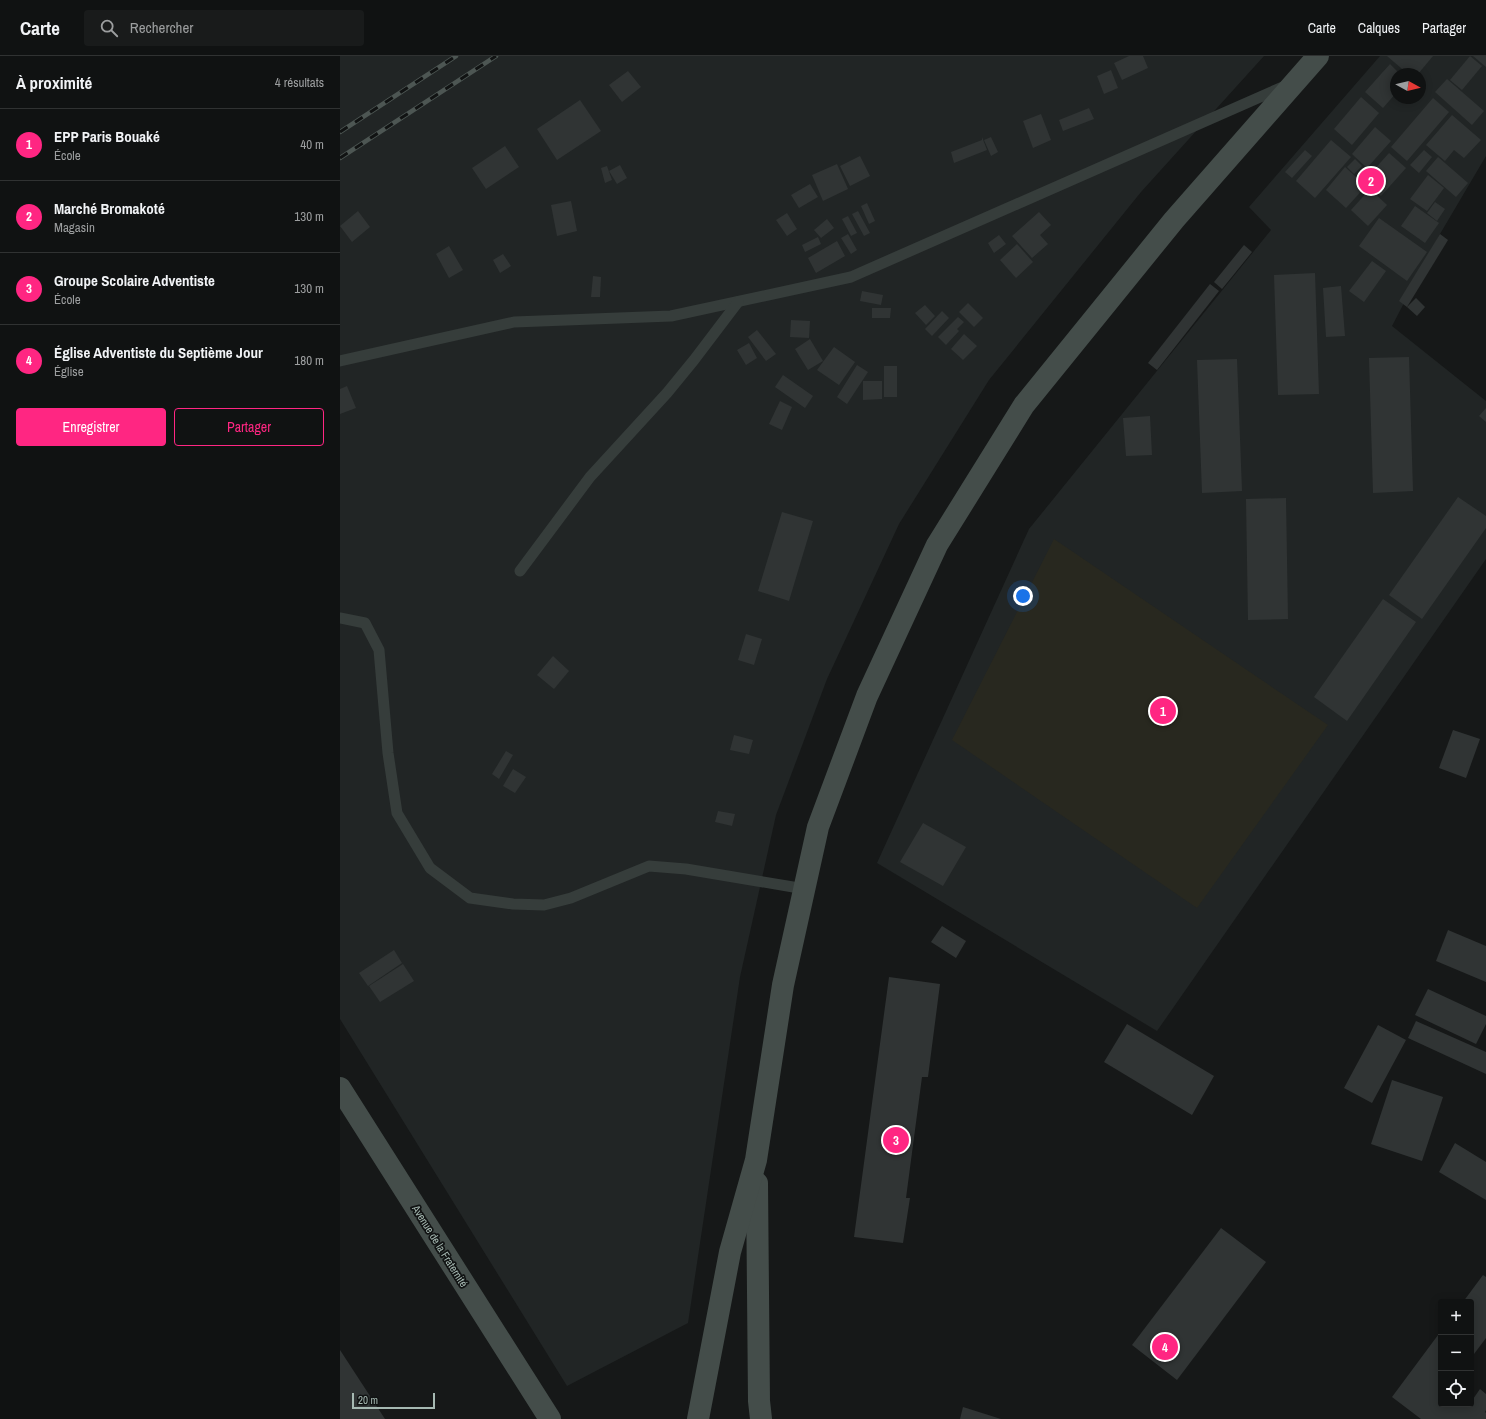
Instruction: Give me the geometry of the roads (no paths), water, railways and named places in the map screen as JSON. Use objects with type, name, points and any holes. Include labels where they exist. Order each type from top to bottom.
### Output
[{"type":"street","points":[[698,1419],[730,1252],[756,1160],[783,985],[818,827],[866,696],[937,545],[1024,405],[1174,220],[1318,56]]},
{"type":"street","name":"Avenue de la Fraternité","points":[[340,1088],[545,1411],[558,1419]]},
{"type":"street","points":[[756,1160],[761,1419]]},
{"type":"lane","points":[[340,361],[514,322],[671,316],[850,277],[1296,81]]},
{"type":"lane","points":[[520,571],[590,478],[667,393],[738,302]]},
{"type":"lane","points":[[340,618],[365,622],[379,650],[388,753],[396,813],[430,868],[470,898],[513,904],[544,905],[571,898],[649,866],[686,869],[804,889]]},
{"type":"railway","points":[[340,132],[456,56]]},
{"type":"railway","points":[[340,158],[496,56]]},
{"type":"place","name":"Marché Bromakoté","points":[[1371,181]]},
{"type":"place","name":"EPP Paris Bouaké","points":[[1163,711]]},
{"type":"place","name":"Groupe Scolaire Adventiste","points":[[896,1140]]},
{"type":"place","name":"Église Adventiste du Septième Jour","points":[[1165,1347]]}]
